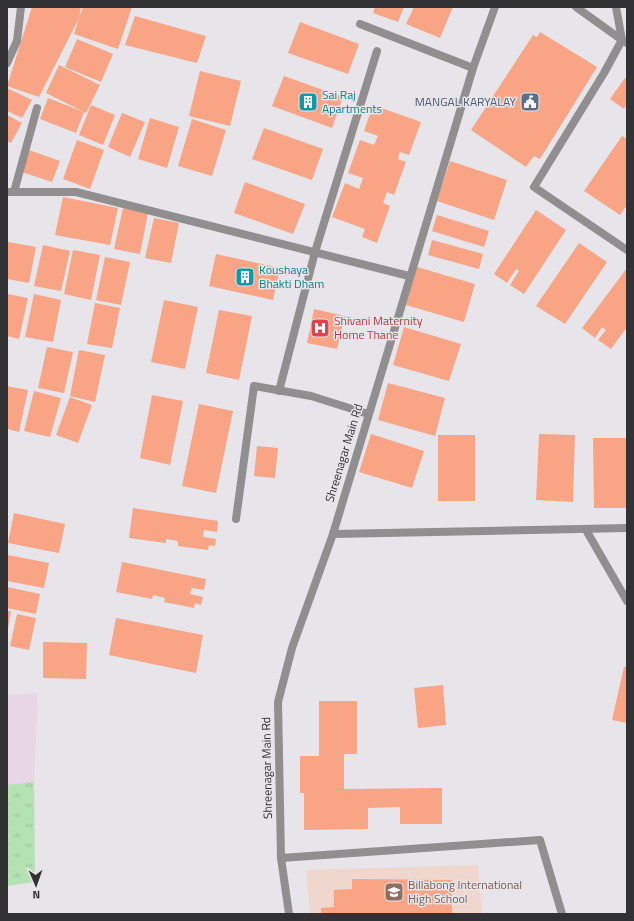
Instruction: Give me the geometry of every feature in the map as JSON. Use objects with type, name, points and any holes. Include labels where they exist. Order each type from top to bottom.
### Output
[{"type":"street","points":[[7,63],[17,41],[21,7]]},
{"type":"street","name":"Shreenagar Main Rd","points":[[289,914],[281,858],[278,702],[292,648],[333,534],[409,276],[473,68],[495,7]]},
{"type":"street","points":[[576,7],[624,42]]},
{"type":"street","points":[[616,7],[624,42],[534,187],[627,250]]},
{"type":"street","points":[[360,24],[473,68]]},
{"type":"street","points":[[280,390],[315,252],[377,51]]},
{"type":"street","points":[[37,108],[11,192],[76,192],[409,276]]},
{"type":"street","points":[[236,519],[254,386],[311,396],[368,414]]},
{"type":"street","points":[[333,534],[627,528]]},
{"type":"street","points":[[586,530],[627,601]]},
{"type":"street","points":[[281,858],[540,840],[562,914]]},
{"type":"shaded area","points":[[38,693],[34,782],[35,882],[7,886],[7,695]]},
{"type":"shaded area","name":"Billabong International High School","points":[[478,865],[482,914],[310,914],[306,870]]},
{"type":"green space","points":[[34,782],[35,882],[7,886],[7,785]]},
{"type":"building","points":[[32,7],[81,7],[79,18],[39,97],[7,86]]},
{"type":"building","points":[[83,7],[132,7],[118,49],[74,34]]},
{"type":"building","points":[[375,7],[404,7],[398,22],[373,13]]},
{"type":"building","points":[[414,7],[453,7],[440,38],[406,24]]},
{"type":"building","points":[[135,16],[206,36],[197,63],[125,45]]},
{"type":"building","points":[[300,22],[359,44],[348,74],[288,53]]},
{"type":"building","name":"MANGAL KARYALAY","points":[[540,32],[597,67],[540,159],[534,156],[526,167],[471,130],[533,35],[537,37]]},
{"type":"building","points":[[77,39],[113,54],[101,82],[65,67]]},
{"type":"building","points":[[59,65],[100,85],[86,113],[46,93]]},
{"type":"building","points":[[200,71],[241,81],[230,126],[189,116]]},
{"type":"building","name":"Sai Raj Apartments","points":[[284,76],[343,97],[332,128],[272,106]]},
{"type":"building","points":[[625,78],[627,79],[627,104],[624,109],[610,99]]},
{"type":"building","points":[[7,88],[32,100],[22,118],[7,111]]},
{"type":"building","points":[[48,98],[84,112],[76,133],[40,119]]},
{"type":"building","points":[[91,105],[115,115],[103,145],[79,135]]},
{"type":"building","points":[[373,105],[421,122],[409,155],[400,152],[398,159],[406,162],[394,195],[387,192],[383,203],[390,206],[377,243],[362,237],[365,229],[332,217],[345,183],[359,189],[363,178],[348,173],[360,140],[374,145],[378,136],[364,131]]},
{"type":"building","points":[[122,113],[145,122],[130,157],[108,147]]},
{"type":"building","points":[[7,115],[22,123],[11,143],[7,141]]},
{"type":"building","points":[[150,118],[179,127],[167,168],[138,159]]},
{"type":"building","points":[[192,119],[226,130],[212,176],[178,166]]},
{"type":"building","points":[[264,128],[323,149],[312,180],[252,159]]},
{"type":"building","points":[[622,136],[627,139],[627,205],[620,215],[584,191]]},
{"type":"building","points":[[77,140],[104,150],[90,189],[63,179]]},
{"type":"building","points":[[26,149],[60,161],[52,182],[19,171]]},
{"type":"building","points":[[450,161],[507,180],[494,220],[437,201]]},
{"type":"building","points":[[245,182],[305,204],[293,234],[234,213]]},
{"type":"building","points":[[63,197],[118,208],[110,245],[55,235]]},
{"type":"building","points":[[123,208],[148,213],[140,254],[114,249]]},
{"type":"building","points":[[536,210],[566,230],[524,294],[510,285],[519,271],[516,269],[507,283],[494,274]]},
{"type":"building","points":[[437,215],[489,231],[484,247],[432,231]]},
{"type":"building","points":[[154,218],[179,223],[171,263],[145,258]]},
{"type":"building","points":[[432,240],[483,254],[479,269],[428,255]]},
{"type":"building","points":[[8,242],[36,247],[29,283],[7,279]]},
{"type":"building","points":[[579,243],[607,262],[565,324],[536,306]]},
{"type":"building","points":[[43,245],[70,251],[61,291],[34,286]]},
{"type":"building","points":[[73,250],[100,255],[91,300],[64,294]]},
{"type":"building","name":"Koushaya Bhakti Dham","points":[[216,254],[280,268],[273,300],[209,286]]},
{"type":"building","points":[[105,257],[130,262],[121,305],[96,300]]},
{"type":"building","points":[[417,267],[475,284],[464,322],[406,305]]},
{"type":"building","points":[[627,268],[627,327],[611,349],[598,340],[606,330],[602,327],[595,338],[582,328]]},
{"type":"building","points":[[7,294],[28,298],[19,339],[7,336]]},
{"type":"building","points":[[34,294],[61,300],[53,342],[25,337]]},
{"type":"building","points":[[164,300],[198,307],[185,369],[151,362]]},
{"type":"building","points":[[95,303],[120,308],[112,348],[87,344]]},
{"type":"building","points":[[314,309],[345,316],[337,349],[307,343]]},
{"type":"building","points":[[219,310],[252,316],[239,380],[206,373]]},
{"type":"building","points":[[404,327],[461,344],[449,381],[393,365]]},
{"type":"building","points":[[47,347],[73,352],[64,393],[38,388]]},
{"type":"building","points":[[79,350],[105,355],[95,402],[70,396]]},
{"type":"building","points":[[388,383],[445,398],[435,436],[378,420]]},
{"type":"building","points":[[7,386],[28,390],[19,432],[7,429]]},
{"type":"building","points":[[34,391],[61,398],[50,437],[24,431]]},
{"type":"building","points":[[152,395],[183,401],[170,465],[140,458]]},
{"type":"building","points":[[70,397],[92,405],[78,443],[56,435]]},
{"type":"building","points":[[199,404],[233,411],[216,493],[182,486]]},
{"type":"building","points":[[371,434],[424,451],[412,488],[359,472]]},
{"type":"building","points":[[539,434],[575,435],[573,502],[536,500]]},
{"type":"building","points":[[438,435],[475,435],[475,501],[438,501]]},
{"type":"building","points":[[593,438],[627,438],[627,508],[594,508]]},
{"type":"building","points":[[257,446],[278,448],[275,478],[254,476]]},
{"type":"building","points":[[133,508],[218,521],[217,532],[204,530],[203,537],[216,539],[215,546],[209,545],[208,550],[178,546],[178,541],[166,539],[166,543],[129,538]]},
{"type":"building","points":[[14,513],[65,524],[59,553],[8,543]]},
{"type":"building","points":[[8,555],[49,563],[44,588],[7,581]]},
{"type":"building","points":[[122,562],[206,579],[204,590],[192,588],[190,594],[203,597],[201,605],[195,603],[194,608],[164,602],[165,598],[153,595],[152,599],[116,592]]},
{"type":"building","points":[[7,587],[40,594],[36,614],[7,608]]},
{"type":"building","points":[[7,611],[11,611],[8,629],[7,628]]},
{"type":"building","points":[[17,614],[36,618],[29,650],[10,646]]},
{"type":"building","points":[[116,618],[203,635],[196,673],[109,655]]},
{"type":"building","points":[[43,642],[87,643],[86,679],[43,678]]},
{"type":"building","points":[[624,667],[627,667],[627,723],[612,720]]},
{"type":"building","points":[[443,685],[446,725],[418,728],[414,688]]},
{"type":"building","points":[[319,701],[357,701],[357,754],[344,754],[344,789],[442,788],[442,824],[400,824],[400,807],[368,808],[368,829],[304,830],[304,793],[300,793],[300,756],[319,756]]},
{"type":"building","points":[[352,879],[452,880],[452,914],[321,914],[321,908],[334,907],[334,890],[352,889]]},
{"type":"place","name":"Sai Raj Apartments","points":[[308,102]]},
{"type":"place","name":"MANGAL KARYALAY","points":[[530,102]]},
{"type":"place","name":"Koushaya Bhakti Dham","points":[[245,277]]},
{"type":"place","name":"Shivani Maternity Home Thane","points":[[320,328]]},
{"type":"place","name":"Billabong International High School","points":[[394,892]]}]
